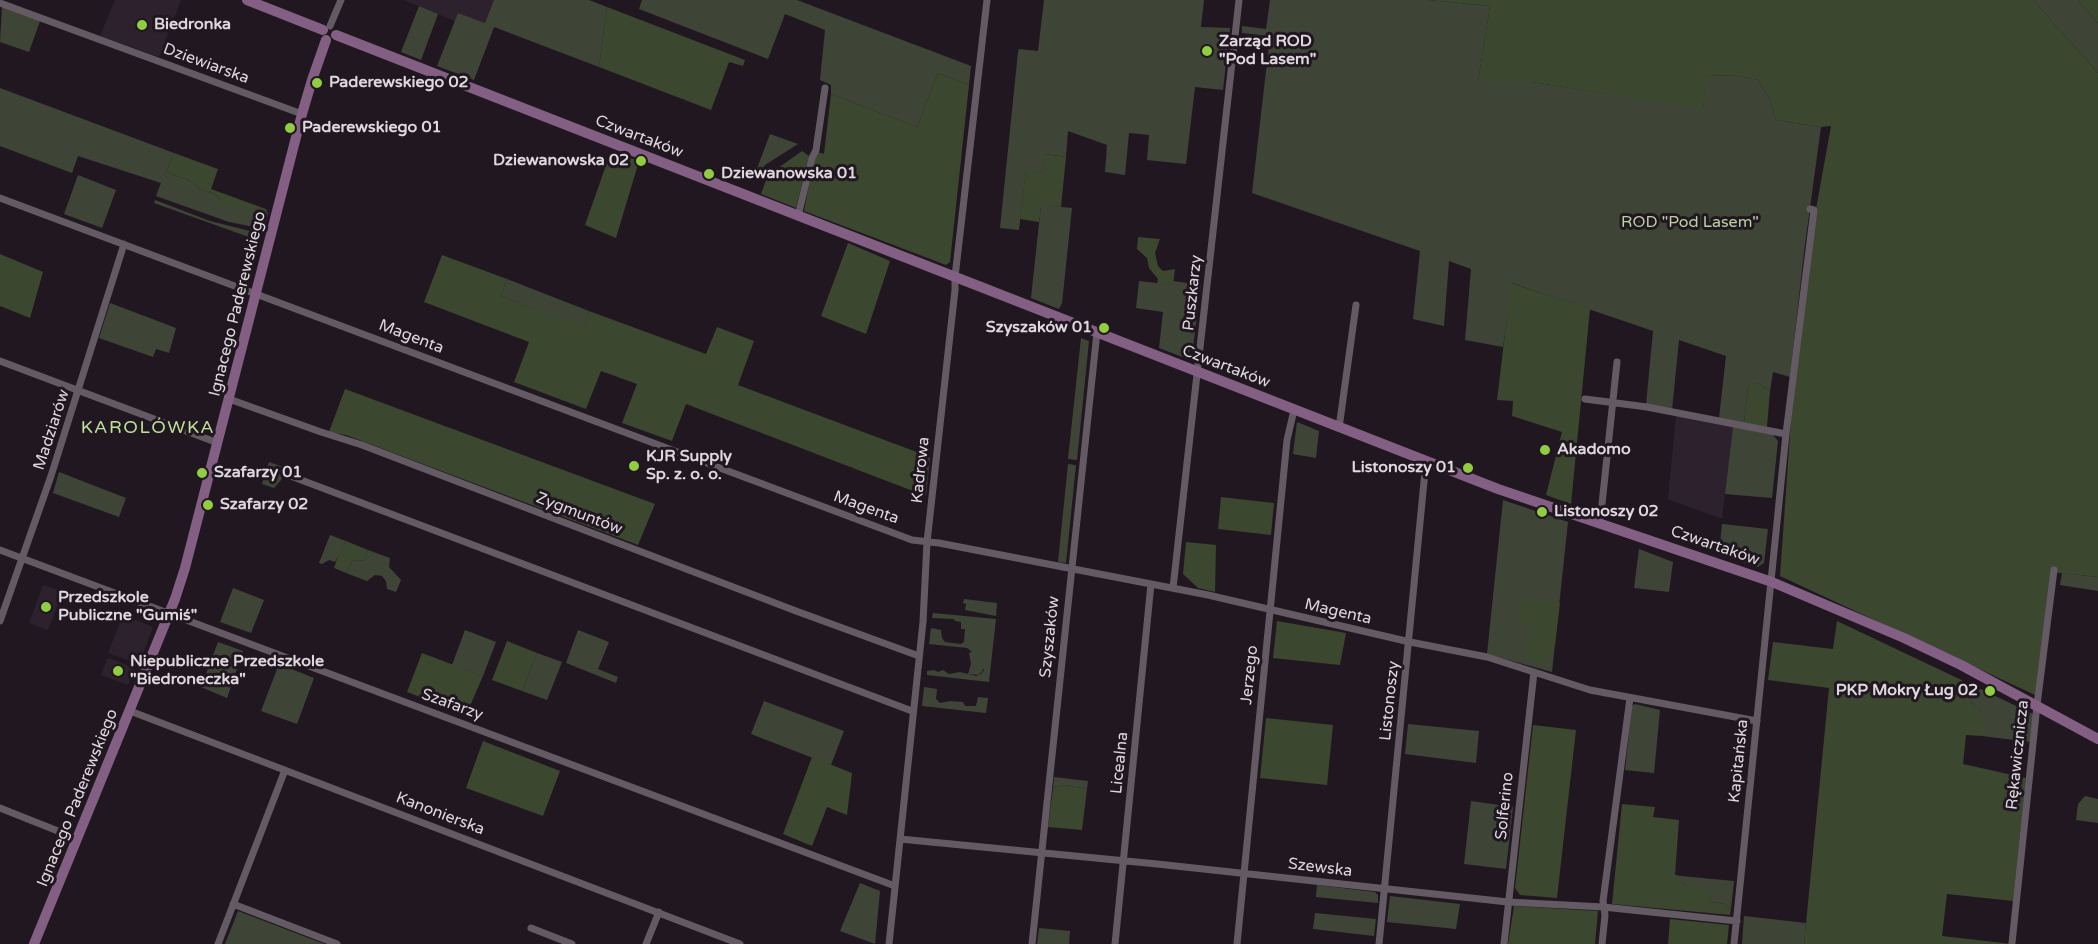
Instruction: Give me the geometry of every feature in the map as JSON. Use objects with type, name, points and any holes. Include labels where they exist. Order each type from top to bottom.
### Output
[{"type":"street","name":"Czwartaków","points":[[247,0],[1498,489],[1772,582],[1904,638],[2037,705],[2098,739]]},
{"type":"street","name":"Ignacego Paderewskiego","points":[[34,944],[170,615],[185,568],[218,443],[302,114],[341,0]]},
{"type":"street","name":"Kadrowa","points":[[889,944],[919,656],[927,542],[987,0]]},
{"type":"street","name":"Puszkarzy","points":[[1173,588],[1239,0]]},
{"type":"street","name":"Dziewiarska","points":[[0,3],[302,114]]},
{"type":"street","points":[[798,216],[816,150],[825,88]]},
{"type":"street","name":"Magenta","points":[[0,198],[901,536],[1173,588],[1410,642],[1487,657],[1590,690],[1757,721]]},
{"type":"street","name":"Kapitańska","points":[[1734,944],[1786,434],[1814,210],[1810,209]]},
{"type":"street","name":"Madziarów","points":[[0,621],[79,391],[124,244]]},
{"type":"street","points":[[1339,428],[1356,305]]},
{"type":"street","name":"Szyszaków","points":[[1032,944],[1097,332]]},
{"type":"street","points":[[0,362],[218,443]]},
{"type":"street","points":[[1600,523],[1617,362]]},
{"type":"street","name":"Zygmuntów","points":[[229,399],[362,445],[919,656]]},
{"type":"street","points":[[1585,399],[1613,402],[1786,434]]},
{"type":"street","name":"Jerzego","points":[[1237,944],[1287,440],[1294,410]]},
{"type":"street","name":"Listonoszy","points":[[1379,944],[1426,461]]},
{"type":"street","points":[[288,475],[912,711]]},
{"type":"street","name":"Szafarzy","points":[[0,550],[895,886]]},
{"type":"street","name":"Rękawicznicza","points":[[2012,943],[2054,570]]},
{"type":"street","name":"Licealna","points":[[1115,944],[1151,584]]},
{"type":"street","name":"Solferino","points":[[1504,944],[1534,672]]},
{"type":"street","points":[[1602,944],[1605,915],[1603,901],[1610,839],[1630,698]]},
{"type":"street","name":"Kanonierska","points":[[130,711],[740,944]]},
{"type":"street","points":[[218,944],[285,770]]},
{"type":"street","points":[[0,808],[78,839]]},
{"type":"street","name":"Szewska","points":[[900,839],[1508,902],[1604,907],[1737,921]]},
{"type":"street","points":[[233,904],[337,944]]},
{"type":"street","points":[[646,944],[659,912]]},
{"type":"street","points":[[531,928],[572,944]]},
{"type":"shaded area","points":[[115,0],[181,0],[159,57],[100,36]]},
{"type":"shaded area","points":[[404,0],[494,0],[485,23],[458,13],[455,21]]},
{"type":"shaded area","points":[[1676,416],[1733,427],[1722,519],[1668,499]]},
{"type":"shaded area","name":"Przedszkole Publiczne \"Gumiś\"","points":[[43,585],[63,592],[48,630],[29,623]]},
{"type":"shaded area","points":[[123,615],[153,627],[139,664],[108,653]]},
{"type":"shaded area","name":"Niepubliczne Przedszkole \"Biedroneczka\"","points":[[109,658],[134,668],[128,685],[101,675]]},
{"type":"green space","points":[[494,0],[589,0],[607,7],[599,67],[494,27],[474,80],[437,66],[458,13],[485,23]]},
{"type":"green space","points":[[642,0],[797,0],[971,66],[969,85],[938,73],[917,127],[831,94],[831,85],[820,80],[825,30],[785,14],[768,59],[639,9]]},
{"type":"green space","points":[[1044,0],[1204,0],[1201,27],[1230,28],[1223,90],[1195,87],[1186,164],[1147,160],[1149,135],[1129,133],[1125,175],[1105,172],[1107,145],[1068,131],[1066,157],[1046,154],[1044,172],[1026,171],[1019,230],[1000,228],[1018,52],[1019,49],[1038,51]]},
{"type":"green space","name":"ROD \"Pod Lasem\"","points":[[1270,0],[1428,0],[1490,6],[1478,82],[1532,82],[1703,108],[1706,76],[1732,75],[1758,80],[1770,99],[1776,120],[1821,127],[1790,377],[1773,372],[1770,391],[1758,383],[1748,387],[1744,423],[1719,418],[1726,356],[1679,340],[1672,410],[1646,405],[1653,331],[1512,283],[1503,347],[1465,340],[1471,269],[1449,261],[1444,326],[1413,319],[1420,251],[1252,193],[1270,36],[1242,33],[1242,26],[1266,29]]},
{"type":"green space","points":[[1428,0],[2033,0],[2098,73],[2098,577],[2051,572],[2035,695],[1780,576],[1794,377],[1816,209],[1831,126],[1821,127],[1776,120],[1770,99],[1758,80],[1732,75],[1707,76],[1703,109],[1532,82],[1478,82],[1490,6]]},
{"type":"green space","points":[[2033,0],[2078,0],[2098,23],[2098,73]]},
{"type":"green space","points":[[2078,0],[2098,0],[2098,23]]},
{"type":"green space","points":[[419,6],[438,14],[421,60],[401,52]]},
{"type":"green space","points":[[2,7],[40,21],[29,52],[0,42]]},
{"type":"green space","points":[[607,7],[745,60],[743,66],[729,62],[711,110],[599,67]]},
{"type":"green space","points":[[938,73],[969,85],[950,262],[946,265],[804,211],[814,158],[818,152],[824,154],[831,94],[917,127]]},
{"type":"green space","points":[[0,88],[174,153],[166,172],[190,181],[200,189],[215,194],[220,200],[268,214],[264,229],[229,222],[156,196],[161,183],[78,156],[72,173],[0,146]]},
{"type":"green space","points":[[770,134],[798,144],[765,165],[755,180],[753,179]]},
{"type":"green space","points":[[611,151],[639,161],[616,238],[585,225]]},
{"type":"green space","points":[[802,151],[809,156],[796,208],[761,194],[766,180],[774,171]]},
{"type":"green space","points":[[174,153],[218,169],[211,189],[266,209],[268,214],[230,206],[222,202],[215,194],[166,172]]},
{"type":"green space","points":[[1045,154],[1066,157],[1061,207],[1041,206],[1039,222],[1020,219],[1026,170],[1044,172]]},
{"type":"green space","points":[[78,175],[116,190],[102,228],[64,214]]},
{"type":"green space","points":[[155,200],[210,221],[262,234],[260,241],[154,203]]},
{"type":"green space","points":[[1041,205],[1072,208],[1062,303],[1059,309],[1031,298]]},
{"type":"green space","points":[[1138,237],[1160,239],[1155,253],[1158,266],[1163,271],[1175,269],[1173,285],[1157,284],[1158,279],[1149,268],[1147,258],[1137,249]]},
{"type":"green space","points":[[848,243],[890,261],[866,334],[821,316]]},
{"type":"green space","points":[[0,254],[43,272],[30,318],[0,306]]},
{"type":"green space","points":[[442,255],[507,279],[501,296],[583,326],[589,311],[706,354],[717,327],[754,341],[738,385],[930,457],[926,496],[686,404],[672,441],[622,423],[637,384],[601,371],[586,409],[514,382],[529,342],[424,302]]},
{"type":"green space","points":[[507,279],[589,311],[583,327],[501,296]]},
{"type":"green space","points":[[1139,281],[1173,285],[1173,281],[1201,285],[1193,348],[1185,358],[1159,348],[1163,312],[1136,308]]},
{"type":"green space","points":[[1511,283],[1590,309],[1571,504],[1546,495],[1562,432],[1512,416],[1513,401],[1497,400]]},
{"type":"green space","points":[[110,303],[176,328],[169,353],[156,349],[153,357],[99,338]]},
{"type":"green space","points":[[1081,338],[1089,341],[1077,460],[1068,459]]},
{"type":"green space","points":[[1758,383],[1770,391],[1767,427],[1744,423],[1748,387],[1750,384]]},
{"type":"green space","points":[[345,389],[655,504],[638,545],[346,435],[329,432]]},
{"type":"green space","points":[[1297,422],[1319,431],[1316,458],[1293,454]]},
{"type":"green space","points":[[1733,427],[1772,434],[1778,441],[1772,498],[1725,494]]},
{"type":"green space","points":[[269,462],[286,468],[281,480],[274,488],[262,484]]},
{"type":"green space","points":[[1068,464],[1076,465],[1066,563],[1058,562]]},
{"type":"green space","points":[[59,472],[126,498],[119,517],[53,493]]},
{"type":"green space","points":[[1221,497],[1274,503],[1271,535],[1218,529]]},
{"type":"green space","points":[[1503,500],[1568,522],[1552,672],[1487,654]]},
{"type":"green space","points":[[1722,524],[1768,529],[1764,563],[1758,567],[1719,554]]},
{"type":"green space","points":[[330,535],[346,541],[335,562],[329,560],[322,564],[319,563]]},
{"type":"green space","points":[[346,541],[368,550],[364,561],[353,560],[346,573],[334,568]]},
{"type":"green space","points":[[1186,542],[1216,545],[1215,592],[1198,588],[1183,574]]},
{"type":"green space","points":[[1639,549],[1673,562],[1669,592],[1634,588]]},
{"type":"green space","points":[[368,550],[390,558],[389,567],[401,580],[396,592],[387,589],[386,581],[382,576],[375,575],[367,581],[346,573],[353,560],[364,561]]},
{"type":"green space","points":[[2062,573],[2098,577],[2098,591],[2060,585]]},
{"type":"green space","points":[[233,588],[264,600],[251,633],[220,622]]},
{"type":"green space","points":[[1518,598],[1560,603],[1555,645],[1546,664],[1525,655],[1524,649],[1535,627],[1522,621]]},
{"type":"green space","points":[[964,599],[997,603],[996,616],[965,610]]},
{"type":"green space","points":[[933,613],[996,619],[989,682],[927,675],[927,671],[934,670],[938,672],[943,670],[949,674],[960,672],[968,674],[971,664],[969,653],[972,652],[967,648],[929,644],[931,628],[941,630],[945,642],[961,644],[964,642],[965,629],[961,629],[961,622],[954,619],[932,618]]},
{"type":"green space","points":[[1277,621],[1346,633],[1340,665],[1273,658]]},
{"type":"green space","points":[[1837,621],[1972,685],[1970,701],[1982,712],[1982,736],[1966,735],[1963,764],[2026,778],[2013,901],[1947,894],[1942,936],[2012,944],[1804,944],[1829,688],[1768,680],[1773,642],[1833,649]]},
{"type":"green space","points":[[465,630],[496,642],[483,676],[452,665]]},
{"type":"green space","points":[[578,630],[609,642],[598,669],[618,677],[616,683],[566,663]]},
{"type":"green space","points":[[507,641],[537,653],[522,691],[492,680]]},
{"type":"green space","points":[[218,642],[243,651],[227,698],[201,687]]},
{"type":"green space","points":[[422,653],[483,676],[466,715],[407,692]]},
{"type":"green space","points":[[537,653],[562,662],[547,700],[522,691]]},
{"type":"green space","points":[[279,664],[314,678],[297,724],[261,711]]},
{"type":"green space","points":[[1972,685],[2033,714],[2030,742],[1982,736],[1982,712],[1970,701]]},
{"type":"green space","points":[[924,687],[937,689],[936,699],[940,703],[963,702],[965,706],[976,706],[978,697],[988,698],[986,713],[922,706]]},
{"type":"green space","points":[[764,701],[844,731],[831,765],[751,734]]},
{"type":"green space","points":[[1635,704],[1660,710],[1654,773],[1625,770],[1632,706]]},
{"type":"green space","points":[[1266,718],[1333,725],[1327,785],[1260,778]]},
{"type":"green space","points":[[1408,724],[1479,731],[1476,763],[1405,754]]},
{"type":"green space","points":[[1533,725],[1576,730],[1557,898],[1520,895],[1515,888]]},
{"type":"green space","points":[[483,741],[560,771],[543,816],[466,788]]},
{"type":"green space","points":[[812,757],[852,773],[847,815],[827,807],[812,846],[783,834]]},
{"type":"green space","points":[[1054,777],[1088,781],[1087,789],[1065,785],[1053,788]]},
{"type":"green space","points":[[1065,785],[1087,789],[1082,830],[1048,827],[1053,788]]},
{"type":"green space","points":[[2085,796],[2098,799],[2098,823],[2076,820],[2078,804]]},
{"type":"green space","points":[[1471,801],[1513,807],[1506,869],[1464,864]]},
{"type":"green space","points":[[1622,804],[1655,807],[1653,817],[1679,820],[1675,875],[1681,876],[1681,881],[1685,885],[1702,889],[1713,902],[1724,904],[1731,909],[1730,915],[1612,904]]},
{"type":"green space","points":[[1681,876],[1734,881],[1731,909],[1724,904],[1713,902],[1705,893],[1685,885],[1681,881]]},
{"type":"green space","points":[[860,883],[880,891],[875,944],[840,931]]},
{"type":"green space","points":[[1317,885],[1375,892],[1378,895],[1378,903],[1316,897]]},
{"type":"green space","points":[[1390,896],[1460,904],[1456,929],[1387,922]]},
{"type":"green space","points":[[1514,906],[1598,911],[1595,944],[1508,944]]},
{"type":"green space","points":[[238,911],[319,942],[325,944],[225,944]]},
{"type":"green space","points":[[1315,913],[1376,919],[1374,936],[1313,929]]},
{"type":"green space","points":[[1744,916],[1806,923],[1804,944],[1742,944]]},
{"type":"green space","points":[[1670,919],[1729,925],[1727,944],[1668,944]]},
{"type":"green space","points":[[1039,928],[1070,931],[1069,944],[1037,944]]},
{"type":"place","name":"Biedronka","points":[[142,25]]},
{"type":"place","name":"Zarząd ROD \"Pod Lasem\"","points":[[1207,51]]},
{"type":"place","name":"Paderewskiego 02","points":[[317,83]]},
{"type":"place","name":"Paderewskiego 01","points":[[290,128]]},
{"type":"place","name":"Dziewanowska 02","points":[[641,161]]},
{"type":"place","name":"Dziewanowska 01","points":[[709,174]]},
{"type":"place","name":"Szyszaków 01","points":[[1104,328]]},
{"type":"place","name":"Akadomo","points":[[1545,450]]},
{"type":"place","name":"KJR Supply Sp. z. o. o.","points":[[634,466]]},
{"type":"place","name":"Listonoszy 01","points":[[1468,468]]},
{"type":"place","name":"Szafarzy 01","points":[[202,473]]},
{"type":"place","name":"Szafarzy 02","points":[[208,505]]},
{"type":"place","name":"Listonoszy 02","points":[[1542,512]]},
{"type":"place","name":"Przedszkole Publiczne \"Gumiś\"","points":[[46,607]]},
{"type":"place","name":"Niepubliczne Przedszkole \"Biedroneczka\"","points":[[118,671]]},
{"type":"place","name":"PKP Mokry Ług 02","points":[[1990,691]]},
{"type":"district","name":"KAROLÓWKA","points":[[148,428]]}]
